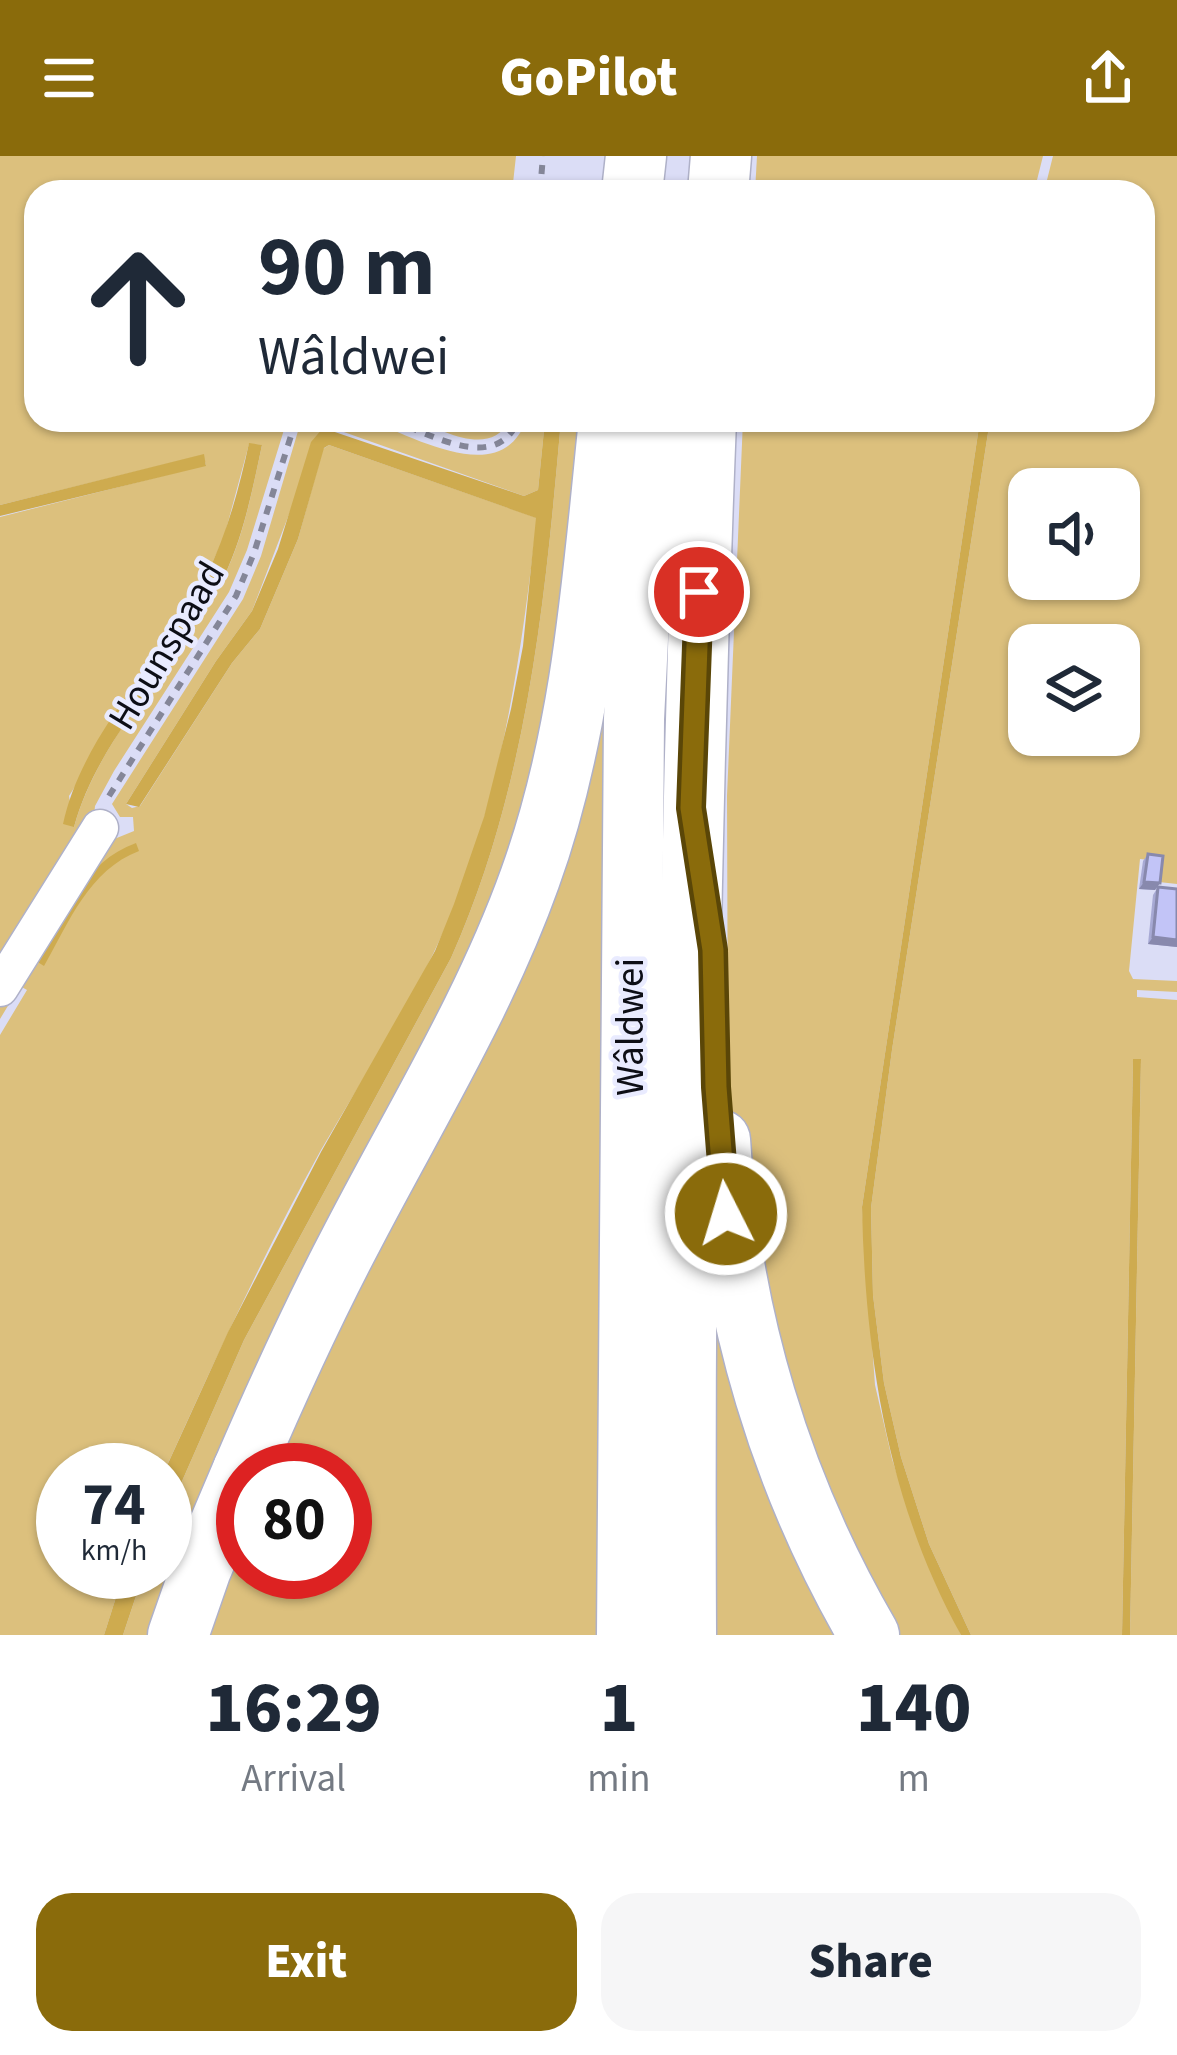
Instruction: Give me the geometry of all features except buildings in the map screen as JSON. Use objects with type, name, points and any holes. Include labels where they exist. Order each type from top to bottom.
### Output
[{"type":"highway","points":[[255,1443],[289,1364],[495,960],[530,878],[574,708],[608,432]]},
{"type":"highway","name":"Wâldwei","points":[[627,1635],[634,719],[648,432]]},
{"type":"highway","name":"Wâldwei","points":[[686,1635],[685,1118],[706,432]]},
{"type":"highway","points":[[691,808],[713,950],[720,1150],[743,1311],[757,1372],[818,1543],[869,1635]]},
{"type":"highway","points":[[178,1635],[216,1534]]},
{"type":"street","points":[[0,988],[100,828]]},
{"type":"path","name":"Hounspaad","points":[[100,828],[103,808],[121,775],[236,596],[292,432]]},
{"type":"path","points":[[427,432],[489,448],[501,444],[510,432]]},
{"type":"shaded area","points":[[0,156],[516,156],[513,180],[24,180],[24,432],[283,432],[229,592],[114,771],[95,806],[93,827],[0,975],[0,517],[206,465],[203,455],[0,505]],"holes":[[[249,444],[262,445],[226,572],[101,763],[74,827],[69,796],[205,579],[224,537]]]},
{"type":"shaded area","points":[[757,156],[1043,156],[1037,180],[756,180]]},
{"type":"shaded area","points":[[1053,156],[1177,156],[1177,884],[1159,882],[1160,861],[1140,859],[1129,971],[1133,979],[1177,981],[1177,992],[1137,990],[1137,997],[1177,1000],[1177,1635],[1130,1635],[1141,1059],[1133,1060],[1122,1635],[971,1635],[929,1544],[901,1457],[884,1383],[873,1295],[871,1208],[988,432],[1155,432],[1155,180],[1047,180]]},
{"type":"shaded area","points":[[298,432],[320,432],[252,611],[126,804],[132,808],[140,806],[232,663],[260,629],[298,539],[323,449],[329,445],[537,518],[514,684],[491,794],[434,952],[279,1229],[177,1443],[36,1443],[36,1599],[115,1599],[104,1635],[0,1635],[0,1035],[27,990],[20,986],[0,1019],[0,999],[102,844],[134,831],[133,817],[120,817],[112,804],[243,599],[261,556]]},
{"type":"shaded area","points":[[320,432],[335,432],[524,496],[538,490],[544,432],[560,432],[528,694],[498,828],[477,894],[451,958],[244,1340],[192,1458],[192,1443],[177,1443],[228,1332],[321,1152],[435,951],[454,904],[484,817],[511,709],[523,646],[536,518],[329,445],[324,448],[298,539],[260,629],[232,663],[139,807],[126,804],[252,611],[278,549],[311,442]]},
{"type":"shaded area","points":[[344,432],[398,432],[432,446],[478,455],[498,452],[519,432],[544,432],[538,490],[524,496]]},
{"type":"shaded area","points":[[445,432],[500,432],[479,440]]},
{"type":"shaded area","points":[[560,432],[594,432],[521,847],[242,1443],[216,1443],[216,1498],[192,1550],[192,1458],[244,1340],[451,958],[477,894],[515,761],[539,626]]},
{"type":"shaded area","points":[[742,432],[978,432],[862,1207],[875,1385],[892,1459],[921,1547],[961,1635],[882,1635],[828,1538],[735,1182],[728,1085],[727,796]]},
{"type":"shaded area","points":[[978,432],[988,432],[871,1208],[873,1295],[884,1383],[901,1457],[929,1544],[971,1635],[961,1635],[936,1585],[898,1481],[875,1373],[862,1207]]},
{"type":"shaded area","points":[[249,443],[262,445],[245,518],[226,571],[200,618],[101,763],[74,827],[63,824],[88,758],[206,576],[232,511]]},
{"type":"shaded area","points":[[204,454],[206,466],[0,516],[0,505]]},
{"type":"shaded area","points":[[619,598],[605,1635],[189,1635],[216,1566],[216,1599],[372,1599],[372,1443],[266,1443]]},
{"type":"shaded area","points":[[136,843],[139,851],[107,871],[82,899],[44,966],[36,961],[88,877]]},
{"type":"shaded area","points":[[1133,1059],[1141,1059],[1130,1635],[1122,1635]]},
{"type":"shaded area","points":[[707,1298],[857,1635],[713,1635]]},
{"type":"shaded area","points":[[115,1599],[135,1599],[123,1635],[104,1635]]},
{"type":"shaded area","points":[[135,1599],[169,1599],[152,1635],[123,1635]]},
{"type":"route","points":[[699,592],[691,808],[713,950],[716,1087],[726,1214]]}]
